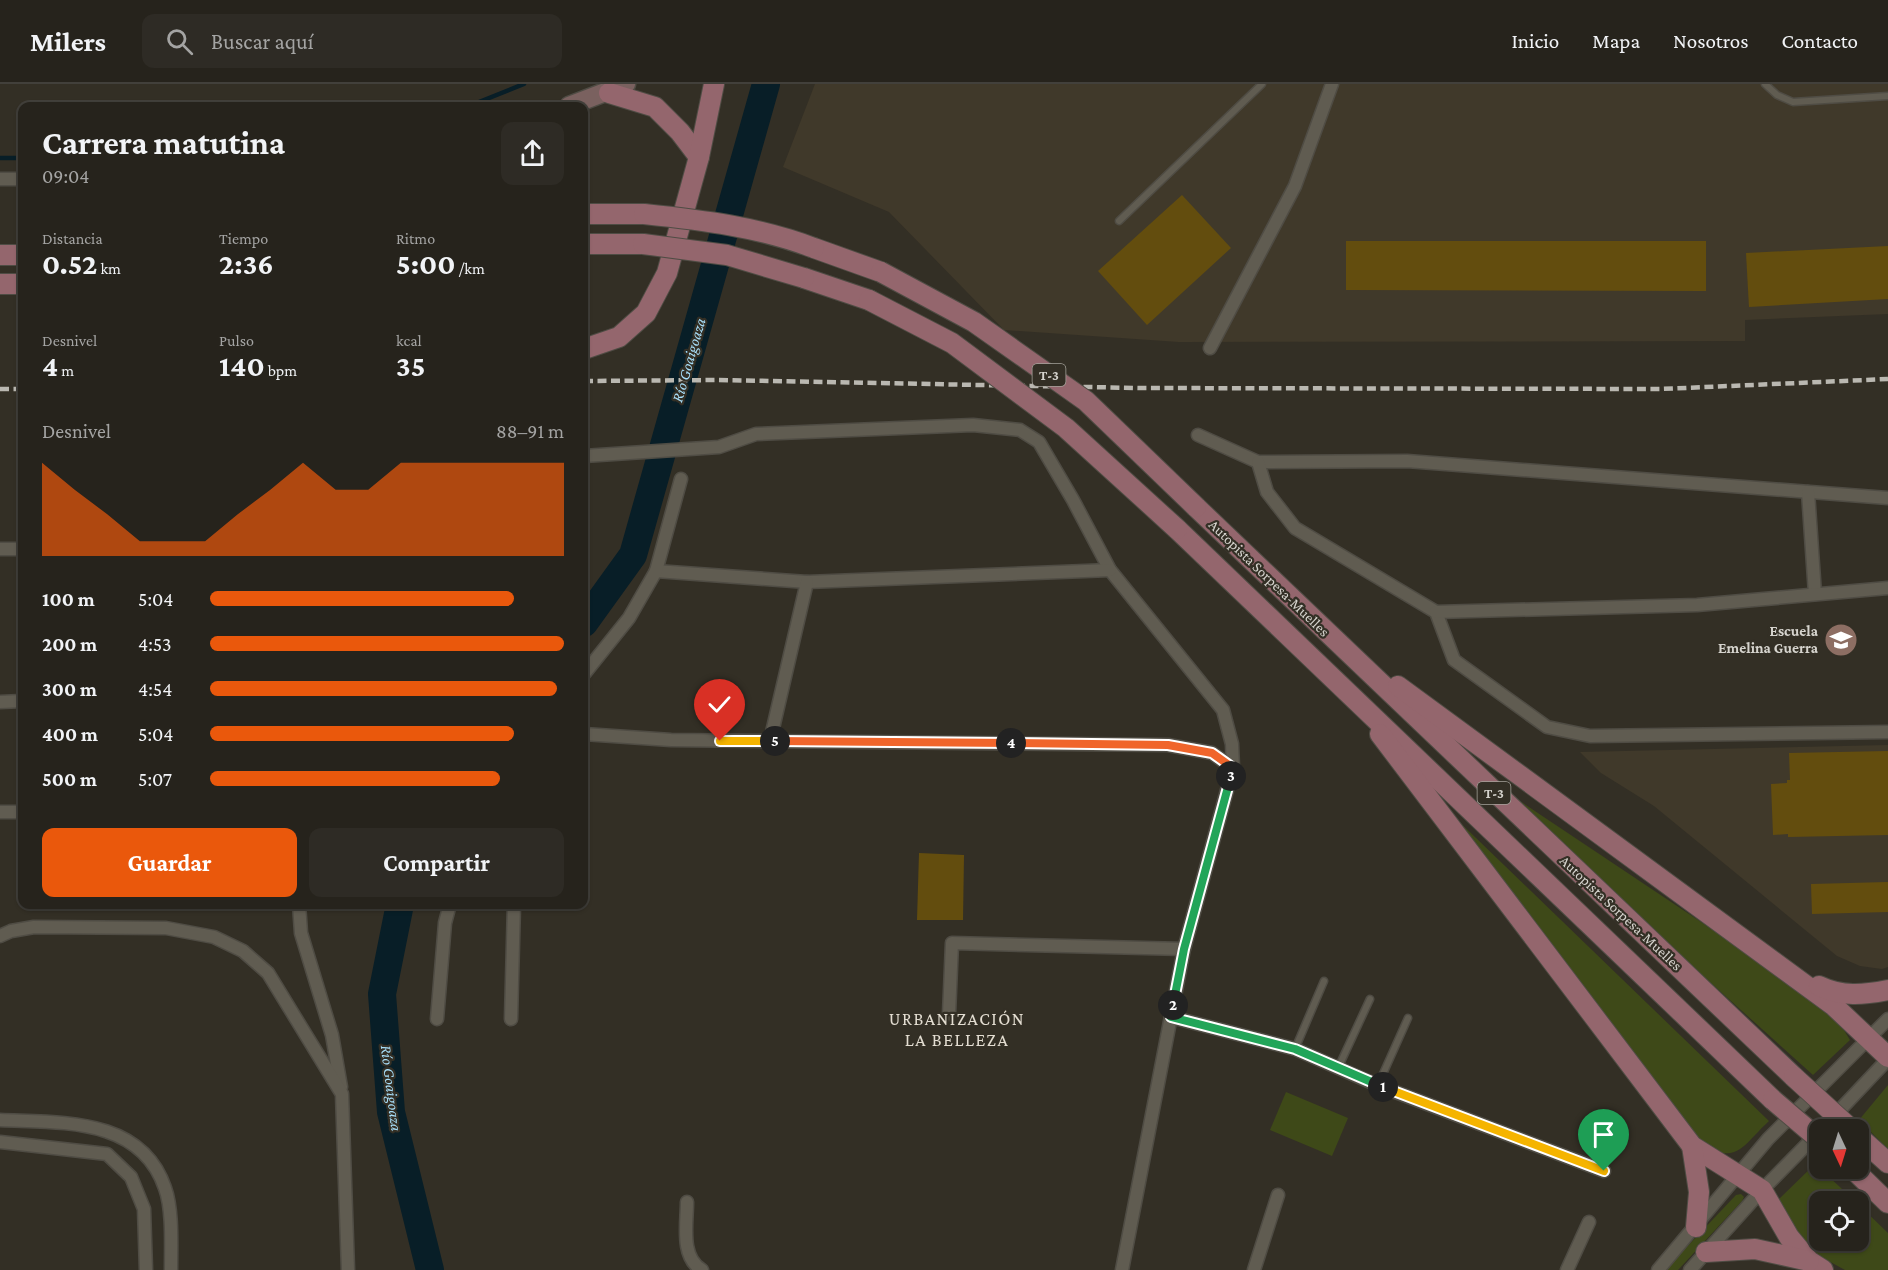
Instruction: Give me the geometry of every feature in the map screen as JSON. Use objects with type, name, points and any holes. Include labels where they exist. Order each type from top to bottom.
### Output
[{"type":"main road","points":[[588,348],[619,337],[646,313],[667,273],[699,157],[714,84]]},
{"type":"main road","points":[[580,102],[618,88],[655,107],[680,132],[699,157]]},
{"type":"main road","name":"Autopista Sorpesa-Muelles","points":[[588,214],[644,214],[777,234],[880,272],[974,322],[1086,401],[1321,629],[1840,1119]]},
{"type":"main road","name":"Autopista Sorpesa-Muelles","points":[[588,244],[643,244],[727,255],[869,300],[952,343],[1095,451],[1340,682],[1773,1100],[1809,1131]]},
{"type":"main road","points":[[0,255],[18,255]]},
{"type":"main road","points":[[0,284],[18,284]]},
{"type":"main road","points":[[1321,629],[1834,1006],[1888,1058]]},
{"type":"main road","points":[[1340,682],[1692,1146],[1762,1190],[1789,1237],[1812,1267]]},
{"type":"main road","points":[[1789,972],[1836,994],[1860,995],[1888,990]]},
{"type":"main road","points":[[1692,1146],[1699,1192],[1696,1227]]},
{"type":"main road","points":[[1869,1146],[1884,1159]]},
{"type":"main road","points":[[1862,1179],[1888,1203]]},
{"type":"main road","points":[[1706,1252],[1755,1249],[1812,1267]]},
{"type":"street","points":[[1210,348],[1295,186],[1332,84]]},
{"type":"street","points":[[0,179],[18,179]]},
{"type":"street","points":[[588,456],[719,447],[756,434],[974,425],[1020,429],[1039,442],[1110,570],[1223,710],[1232,744],[1233,768],[1184,949],[1122,1270]]},
{"type":"street","points":[[1198,435],[1258,462],[1407,461],[1888,498]]},
{"type":"street","points":[[1258,462],[1267,492],[1295,528],[1436,612],[1697,605],[1888,588]]},
{"type":"street","points":[[588,669],[629,618],[656,571],[681,479]]},
{"type":"street","points":[[1808,492],[1815,594]]},
{"type":"street","points":[[0,549],[18,549]]},
{"type":"street","points":[[656,571],[807,582],[1110,570]]},
{"type":"street","points":[[770,741],[807,582]]},
{"type":"street","points":[[1436,612],[1454,660],[1546,728],[1590,736],[1888,732]]},
{"type":"street","points":[[0,702],[18,701]]},
{"type":"street","points":[[588,734],[671,741],[1168,745],[1212,753],[1233,768]]},
{"type":"street","points":[[0,812],[18,812]]},
{"type":"street","points":[[299,909],[301,933],[332,1035],[342,1094],[348,1270]]},
{"type":"street","points":[[436,1019],[445,923],[449,909]]},
{"type":"street","points":[[512,1019],[514,909]]},
{"type":"street","points":[[0,936],[11,931],[34,927],[166,928],[214,937],[243,951],[268,973],[342,1094]]},
{"type":"street","points":[[949,1014],[952,943],[1184,949]]},
{"type":"street","points":[[1171,1017],[1295,1049],[1340,1066],[1377,1085],[1604,1171]]},
{"type":"street","points":[[1658,1270],[1768,1139],[1888,1019]]},
{"type":"street","points":[[1830,1119],[1888,1058]]},
{"type":"street","points":[[0,1120],[92,1126],[118,1134],[147,1152],[166,1188],[171,1270]]},
{"type":"street","points":[[1690,1270],[1809,1141]]},
{"type":"street","points":[[0,1142],[107,1154],[131,1177],[144,1209],[146,1270]]},
{"type":"street","points":[[1254,1270],[1278,1195]]},
{"type":"street","points":[[687,1202],[687,1250],[695,1266],[702,1270]]},
{"type":"street","points":[[1567,1270],[1589,1222]]},
{"type":"lane","points":[[1119,221],[1262,84]]},
{"type":"lane","points":[[1765,84],[1777,95],[1793,102],[1888,96]]},
{"type":"lane","points":[[1295,1049],[1324,981]]},
{"type":"lane","points":[[1340,1066],[1370,999]]},
{"type":"lane","points":[[1377,1085],[1408,1018]]},
{"type":"shaded area","points":[[815,84],[1888,84],[1888,314],[1745,320],[1745,341],[1179,342],[1004,330],[889,212],[783,167]]},
{"type":"shaded area","points":[[1888,745],[1888,967],[1882,969],[1860,966],[1837,956],[1654,806],[1601,773],[1580,752]]},
{"type":"green space","points":[[1478,773],[1791,982],[1839,1022],[1850,1040],[1813,1075]]},
{"type":"green space","points":[[1446,809],[1769,1121],[1745,1145],[1731,1153],[1698,1147]]},
{"type":"green space","points":[[1888,1085],[1888,1149],[1869,1130],[1869,1119],[1860,1119]]},
{"type":"green space","points":[[1286,1092],[1348,1118],[1332,1156],[1270,1130]]},
{"type":"green space","points":[[1809,1170],[1809,1179],[1831,1179],[1844,1191],[1809,1191],[1809,1249],[1799,1240],[1778,1205],[1779,1199]]},
{"type":"green space","points":[[1741,1194],[1744,1197],[1742,1201],[1678,1270],[1665,1270],[1736,1195]]},
{"type":"green space","points":[[1869,1215],[1888,1233],[1888,1270],[1845,1270],[1812,1251],[1869,1251]]},
{"type":"building","points":[[1182,195],[1231,248],[1147,325],[1098,271]]},
{"type":"building","points":[[1346,241],[1706,241],[1706,291],[1346,290]]},
{"type":"building","points":[[1888,246],[1888,299],[1749,307],[1746,253]]},
{"type":"building","points":[[1888,751],[1888,835],[1788,837],[1788,834],[1773,835],[1771,784],[1787,783],[1787,780],[1790,780],[1789,753]]},
{"type":"building","points":[[919,853],[964,855],[963,920],[917,920]]},
{"type":"building","points":[[1888,882],[1888,912],[1812,914],[1811,884]]},
{"type":"waterway","points":[[479,102],[524,84]]},
{"type":"waterway","name":"Río Goaigoaza","points":[[588,617],[633,555],[766,84]]},
{"type":"waterway","points":[[0,158],[18,158]]},
{"type":"waterway","name":"Río Goaigoaza","points":[[399,909],[382,994],[391,1112],[430,1270]]},
{"type":"railway","points":[[588,381],[718,380],[1139,388],[1661,389],[1888,379]]},
{"type":"railway","points":[[0,389],[18,389]]},
{"type":"place","name":"Escuela Emelina Guerra","points":[[1841,640]]},
{"type":"district","name":"URBANIZACIÓN LA BELLEZA","points":[[957,1029]]},
{"type":"route","points":[[720,741],[1168,745],[1212,753],[1233,768],[1184,949],[1171,1017],[1295,1049],[1340,1066],[1377,1085],[1604,1171]]}]
